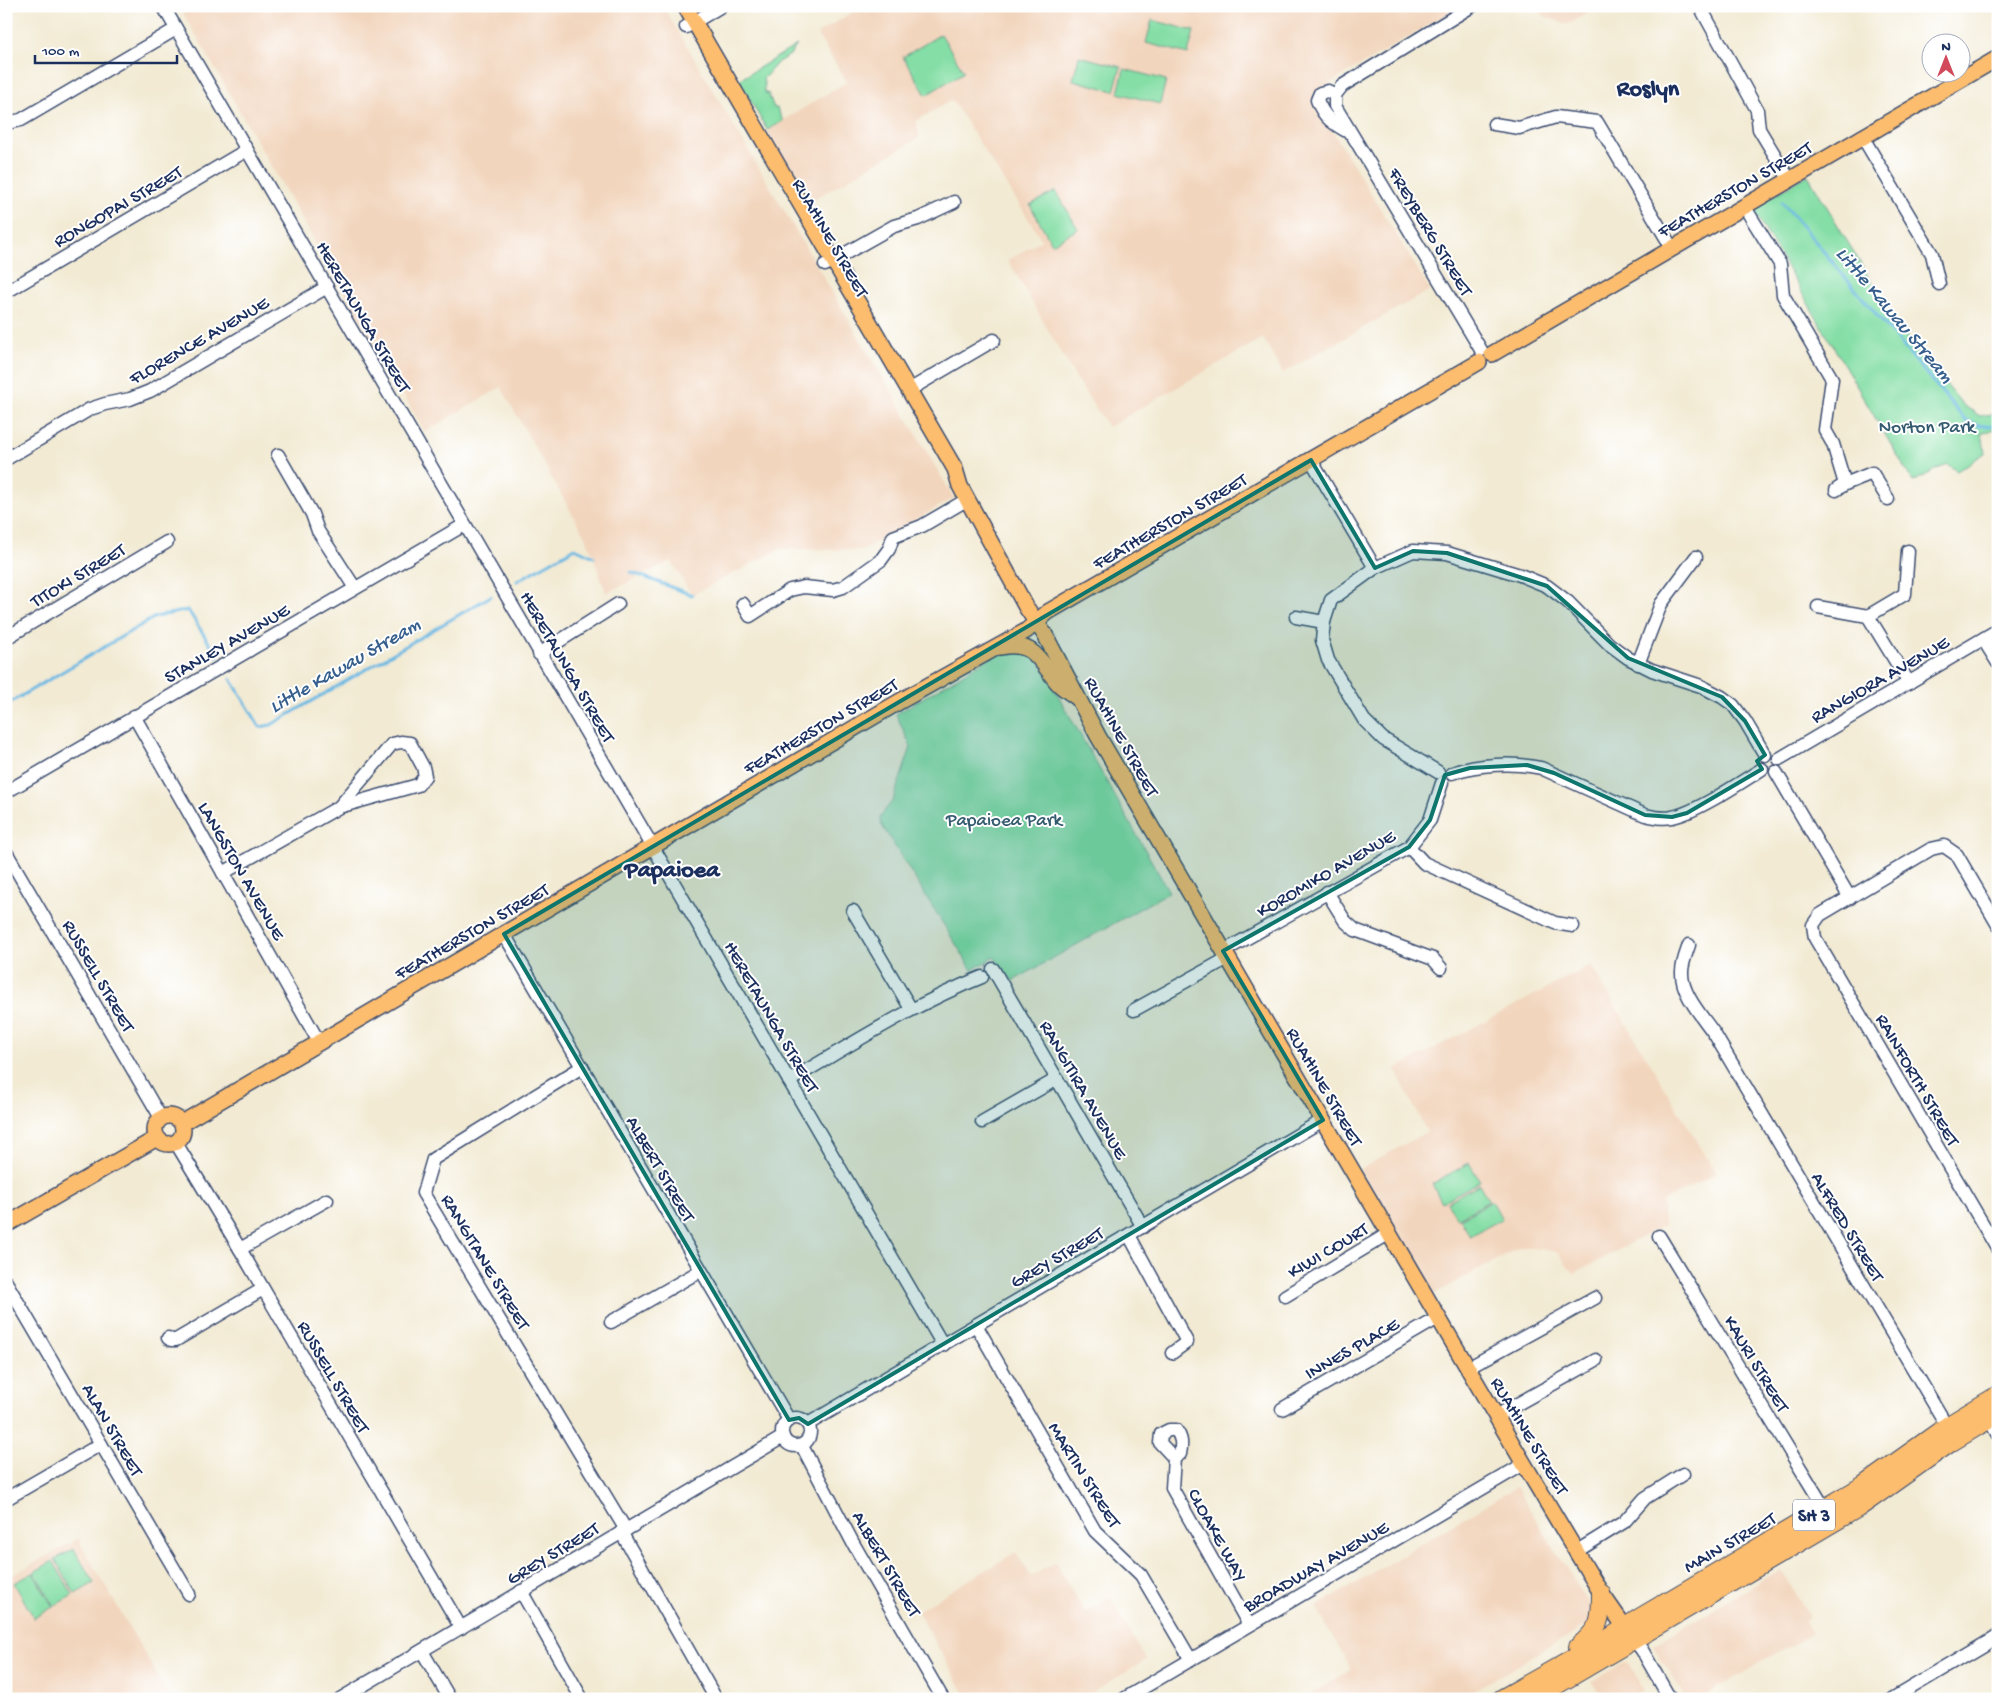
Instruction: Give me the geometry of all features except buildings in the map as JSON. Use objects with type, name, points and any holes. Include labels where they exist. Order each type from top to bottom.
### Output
[{"type":"highway","name":"MAIN STREET","points":[[1501,1699],[1557,1666],[1629,1634],[1858,1508],[1989,1413],[1998,1395]]},
{"type":"highway","name":"MAIN STREET","points":[[1533,1699],[1629,1634],[1892,1466],[1947,1426],[1989,1413]]},
{"type":"highway","points":[[1557,1666],[1595,1632],[1601,1616],[1601,1593]]},
{"type":"main road","name":"RUAHINE STREET","points":[[674,6],[690,24],[829,263],[947,474],[960,486]]},
{"type":"main road","name":"RUAHINE STREET","points":[[685,6],[690,24]]},
{"type":"main road","name":"FEATHERSTON STREET","points":[[182,1123],[897,703],[1026,631],[1048,612],[1311,460],[1484,355],[1998,58]]},
{"type":"main road","name":"RUAHINE STREET","points":[[829,263],[909,390],[955,469],[960,486],[1098,736],[1324,1120],[1388,1234],[1601,1593],[1629,1634]]},
{"type":"main road","points":[[997,648],[1010,645],[1021,646],[1032,651],[1058,684],[1078,699]]},
{"type":"main road","points":[[170,1115],[182,1123],[183,1133],[176,1142],[164,1144],[157,1138],[154,1129],[157,1121],[161,1118],[170,1115]]},
{"type":"main road","points":[[6,1225],[157,1138]]},
{"type":"street","name":"HERETAUNGA STREET","points":[[163,6],[943,1345]]},
{"type":"street","points":[[690,24],[721,6]]},
{"type":"street","name":"FREYBERG STREET","points":[[1472,6],[1342,86],[1335,95],[1335,106],[1484,355]]},
{"type":"street","points":[[1703,12],[1758,110],[1759,129],[1789,179]]},
{"type":"street","points":[[6,124],[21,120],[176,29]]},
{"type":"street","name":"FREYBERG STREET","points":[[1335,95],[1328,91],[1320,93],[1317,100],[1321,112],[1337,126],[1350,132]]},
{"type":"street","points":[[1494,124],[1519,128],[1556,117],[1597,122],[1672,248]]},
{"type":"street","points":[[1862,136],[1932,254],[1939,284]]},
{"type":"street","name":"RONGOPAI STREET","points":[[6,292],[247,150]]},
{"type":"street","points":[[829,263],[894,226],[918,219],[954,202]]},
{"type":"street","points":[[1744,206],[1780,264],[1784,295],[1832,379],[1825,430],[1833,444],[1840,487],[1872,473],[1888,499]]},
{"type":"street","name":"FLORENCE AVENUE","points":[[6,459],[90,409],[130,399],[150,391],[327,287]]},
{"type":"street","points":[[909,390],[994,340]]},
{"type":"street","points":[[278,454],[312,514],[318,531],[355,588]]},
{"type":"street","points":[[1311,460],[1376,568]]},
{"type":"street","points":[[743,604],[750,616],[790,590],[804,588],[833,590],[843,587],[881,560],[889,549],[893,537],[922,526],[968,499]]},
{"type":"street","name":"STANLEY AVENUE","points":[[6,792],[464,524]]},
{"type":"street","name":"TITOKI STREET","points":[[6,638],[167,542]]},
{"type":"street","points":[[1762,770],[1687,813],[1660,818],[1645,815],[1540,768],[1527,765],[1470,768],[1452,773],[1442,769],[1440,778],[1383,739],[1364,720],[1328,660],[1322,640],[1324,622],[1331,600],[1376,568],[1413,551],[1447,553],[1536,580],[1556,592],[1609,644],[1638,664],[1701,686],[1722,697],[1733,706],[1745,721],[1765,755]]},
{"type":"street","points":[[1818,607],[1868,616],[1905,594],[1908,551]]},
{"type":"street","points":[[1638,664],[1661,604],[1696,557]]},
{"type":"street","points":[[540,654],[618,604]]},
{"type":"street","points":[[1868,616],[1909,683]]},
{"type":"street","points":[[1296,617],[1324,622]]},
{"type":"street","name":"RANGIORA AVENUE","points":[[1779,758],[1998,630]]},
{"type":"street","points":[[1983,639],[1998,664]]},
{"type":"street","name":"LANGSTON AVENUE","points":[[134,716],[319,1042]]},
{"type":"street","points":[[223,873],[339,807],[418,785],[425,776],[423,767],[410,743],[392,744],[339,807]]},
{"type":"street","points":[[1774,754],[1779,758],[1780,768],[1776,772],[1770,774],[1762,770],[1760,762],[1765,755],[1774,754]]},
{"type":"street","points":[[1776,772],[1850,898],[1931,849],[1944,846],[1957,855],[1998,925]]},
{"type":"street","name":"KOROMIKO AVENUE","points":[[1134,1010],[1327,892],[1409,847],[1430,820],[1440,778]]},
{"type":"street","points":[[1409,847],[1424,862],[1555,923],[1573,926]]},
{"type":"street","name":"RUSSELL STREET","points":[[6,852],[161,1118]]},
{"type":"street","points":[[1327,892],[1345,921],[1355,930],[1433,959],[1441,968]]},
{"type":"street","name":"RAINFORTH STREET","points":[[1850,898],[1820,915],[1812,925],[1815,938],[1998,1250]]},
{"type":"street","points":[[789,1081],[911,1008],[852,911]]},
{"type":"street","name":"ALBERT STREET","points":[[504,934],[789,1420]]},
{"type":"street","name":"ALFRED STREET","points":[[1688,945],[1682,971],[1683,984],[1947,1426]]},
{"type":"street","name":"RANGITIRA AVENUE","points":[[911,1008],[988,973],[1057,1079],[1143,1227]]},
{"type":"street","name":"RANGITANE STREET","points":[[582,1067],[433,1159],[423,1193],[624,1531],[716,1699]]},
{"type":"street","points":[[982,1122],[1057,1079]]},
{"type":"street","name":"GREY STREET","points":[[808,1424],[1324,1120]]},
{"type":"street","name":"RUSSELL STREET","points":[[176,1142],[461,1628]]},
{"type":"street","points":[[240,1249],[327,1200]]},
{"type":"street","name":"KIWI COURT","points":[[1285,1296],[1388,1234]]},
{"type":"street","points":[[1129,1236],[1187,1342],[1172,1354]]},
{"type":"street","name":"KAURI STREET","points":[[1659,1236],[1825,1509]]},
{"type":"street","points":[[611,1322],[700,1271]]},
{"type":"street","name":"ALAN STREET","points":[[6,1282],[189,1594]]},
{"type":"street","points":[[168,1338],[176,1340],[262,1289]]},
{"type":"street","points":[[1468,1368],[1595,1298]]},
{"type":"street","name":"INNES PLACE","points":[[1282,1409],[1438,1318]]},
{"type":"street","name":"MARTIN STREET","points":[[976,1325],[1096,1531],[1141,1575],[1191,1660]]},
{"type":"street","points":[[1496,1416],[1596,1360]]},
{"type":"street","points":[[1989,1413],[1998,1434]]},
{"type":"street","points":[[799,1418],[808,1424],[811,1435],[808,1442],[802,1446],[792,1446],[783,1437],[782,1428],[789,1420],[799,1418]]},
{"type":"street","name":"GREY STREET","points":[[340,1699],[783,1437]]},
{"type":"street","points":[[6,1500],[101,1444]]},
{"type":"street","name":"ALBERT STREET","points":[[802,1446],[853,1543],[943,1699]]},
{"type":"street","name":"CLOAKE WAY","points":[[1174,1458],[1172,1488],[1249,1625]]},
{"type":"street","name":"BROADWAY AVENUE","points":[[1124,1699],[1524,1464]]},
{"type":"street","points":[[1577,1551],[1624,1522],[1645,1498],[1683,1474]]},
{"type":"street","points":[[522,1591],[582,1699]]},
{"type":"street","name":"RUAHINE STREET","points":[[1629,1634],[1642,1650],[1670,1699]]},
{"type":"street","points":[[1892,1699],[1998,1636]]},
{"type":"street","points":[[422,1651],[450,1699]]},
{"type":"highlighted area","points":[[1311,460],[1375,568],[1413,551],[1447,553],[1547,586],[1628,658],[1722,697],[1745,721],[1765,755],[1757,761],[1762,769],[1687,813],[1672,817],[1645,815],[1554,773],[1527,765],[1470,768],[1445,775],[1430,820],[1409,847],[1223,951],[1323,1120],[808,1424],[799,1418],[789,1420],[504,934]]},
{"type":"shaded area","points":[[179,6],[663,6],[954,498],[862,550],[780,549],[692,595],[671,561],[606,593],[587,540],[501,387],[425,432]]},
{"type":"shaded area","points":[[863,6],[1460,6],[1314,93],[1321,112],[1430,290],[1283,373],[1263,338],[1108,427],[1077,380],[1008,260],[1042,240],[952,100],[916,121],[920,137],[808,203],[767,130],[847,82],[817,34]]},
{"type":"shaded area","points":[[1537,6],[1598,6],[1571,23],[1565,24],[1544,16]]},
{"type":"shaded area","points":[[1591,965],[1716,1173],[1662,1202],[1664,1225],[1574,1274],[1558,1252],[1525,1247],[1516,1249],[1432,1295],[1360,1169],[1427,1132],[1395,1069]]},
{"type":"shaded area","points":[[1516,1487],[1595,1614],[1593,1622],[1458,1699],[1304,1699],[1351,1669],[1316,1607]]},
{"type":"shaded area","points":[[78,1539],[171,1699],[6,1699],[6,1579]]},
{"type":"shaded area","points":[[1016,1552],[1031,1577],[1055,1562],[1085,1613],[1110,1598],[1146,1660],[1081,1699],[968,1699],[917,1611]]},
{"type":"shaded area","points":[[1781,1569],[1809,1617],[1804,1620],[1812,1633],[1700,1699],[1686,1699],[1653,1645]]},
{"type":"shaded area","points":[[1625,1662],[1628,1663],[1644,1690],[1630,1699],[1603,1699],[1592,1682]]},
{"type":"green space","points":[[1152,20],[1194,31],[1188,54],[1146,43]]},
{"type":"green space","points":[[941,34],[964,72],[926,95],[903,57]]},
{"type":"green space","points":[[797,45],[790,55],[778,62],[763,79],[765,87],[763,89],[766,94],[768,93],[774,108],[777,108],[783,121],[767,130],[739,80]]},
{"type":"green space","points":[[1079,56],[1121,67],[1114,91],[1073,80]]},
{"type":"green space","points":[[1124,69],[1166,80],[1160,104],[1118,93]]},
{"type":"green space","name":"Norton Park","points":[[1808,175],[1897,325],[1963,405],[1980,416],[1998,413],[1998,430],[1982,432],[1985,453],[1957,471],[1947,464],[1913,482],[1752,208]]},
{"type":"green space","points":[[1056,191],[1078,229],[1052,244],[1030,205]]},
{"type":"green space","name":"Papaioea Park","points":[[1025,637],[1169,892],[1013,981],[994,957],[972,970],[881,824],[880,817],[893,800],[911,747],[896,714]]},
{"type":"green space","points":[[1469,1163],[1480,1181],[1442,1202],[1432,1184]]},
{"type":"green space","points":[[1479,1184],[1489,1201],[1457,1219],[1447,1202]]},
{"type":"green space","points":[[1492,1201],[1502,1219],[1470,1236],[1460,1219]]},
{"type":"green space","points":[[74,1549],[94,1583],[75,1594],[55,1559]]},
{"type":"green space","points":[[53,1561],[73,1595],[54,1606],[34,1572]]},
{"type":"green space","points":[[33,1573],[53,1607],[34,1618],[14,1583]]},
{"type":"waterway","name":"Little Kawau Stream","points":[[1782,202],[1966,421],[1980,426],[1998,425]]},
{"type":"waterway","points":[[517,581],[575,548],[594,557]]},
{"type":"waterway","points":[[631,572],[692,595]]},
{"type":"waterway","name":"Little Kawau Stream","points":[[231,679],[260,727],[271,725],[491,596]]},
{"type":"waterway","name":"Little Kawau Stream","points":[[6,705],[155,617],[188,610],[218,657]]},
{"type":"district","name":"Roslyn","points":[[1648,87]]},
{"type":"district","name":"Papaioea","points":[[672,868]]}]
